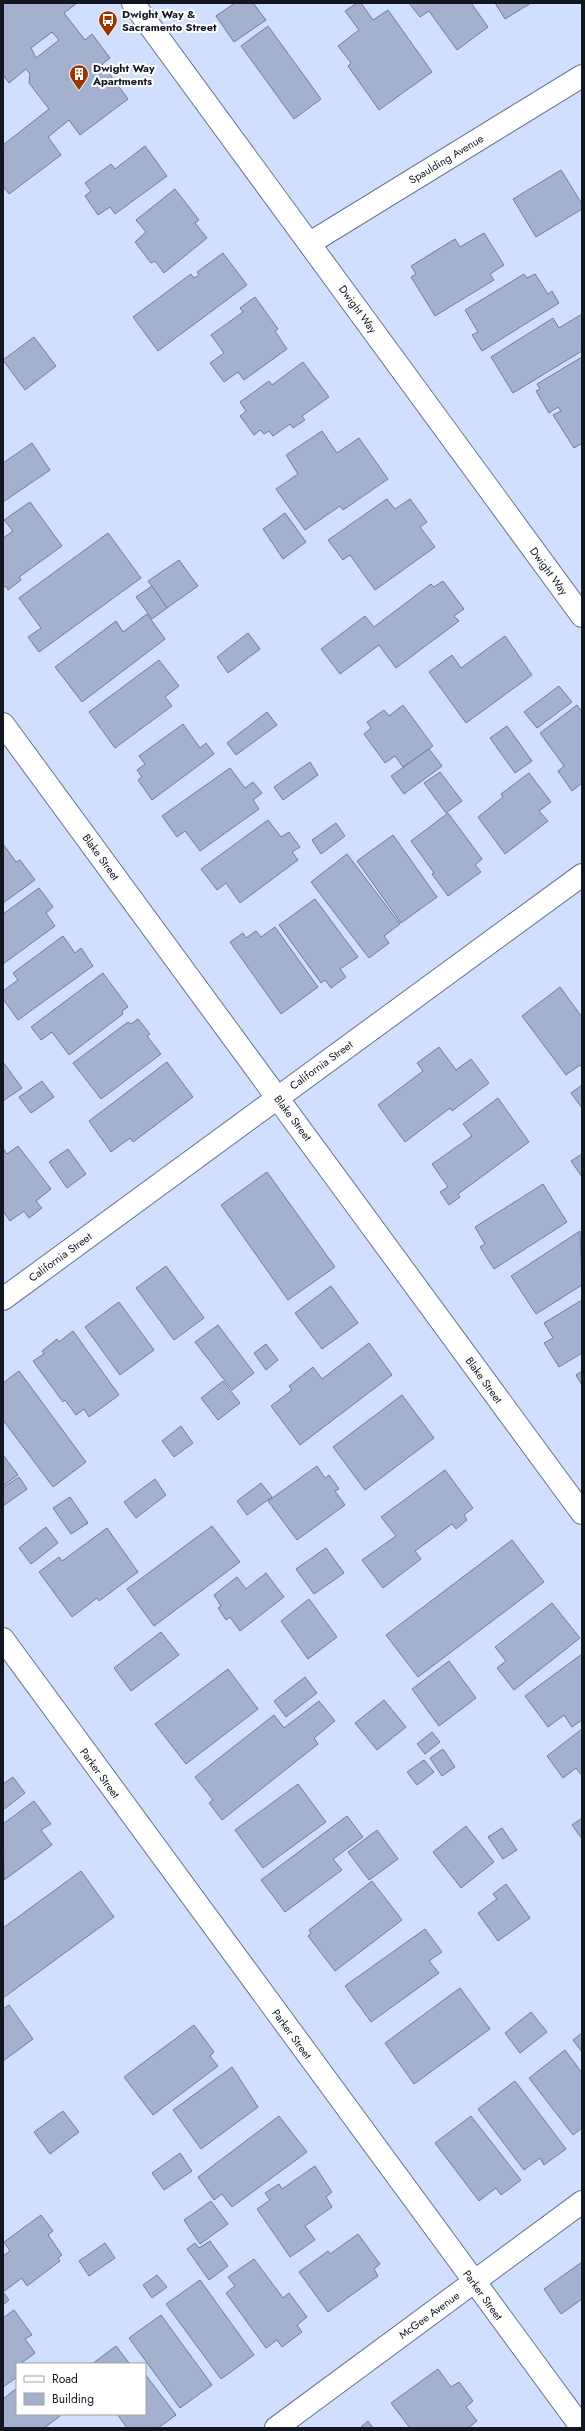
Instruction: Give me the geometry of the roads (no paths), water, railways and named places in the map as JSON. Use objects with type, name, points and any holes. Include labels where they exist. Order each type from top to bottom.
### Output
[{"type":"street","name":"Dwight Way","points":[[133,3],[582,616]]},
{"type":"street","name":"Spaulding Avenue","points":[[310,243],[582,76]]},
{"type":"street","name":"Blake Street","points":[[3,724],[582,1513]]},
{"type":"street","name":"California Street","points":[[3,1299],[582,875]]},
{"type":"street","name":"Parker Street","points":[[3,1639],[582,2428]]},
{"type":"street","name":"McGee Avenue","points":[[276,2428],[582,2202]]},
{"type":"place","name":"Dwight Way & Sacramento Street","points":[[108,37]]},
{"type":"place","name":"Dwight Way Apartments","points":[[79,91]]}]
